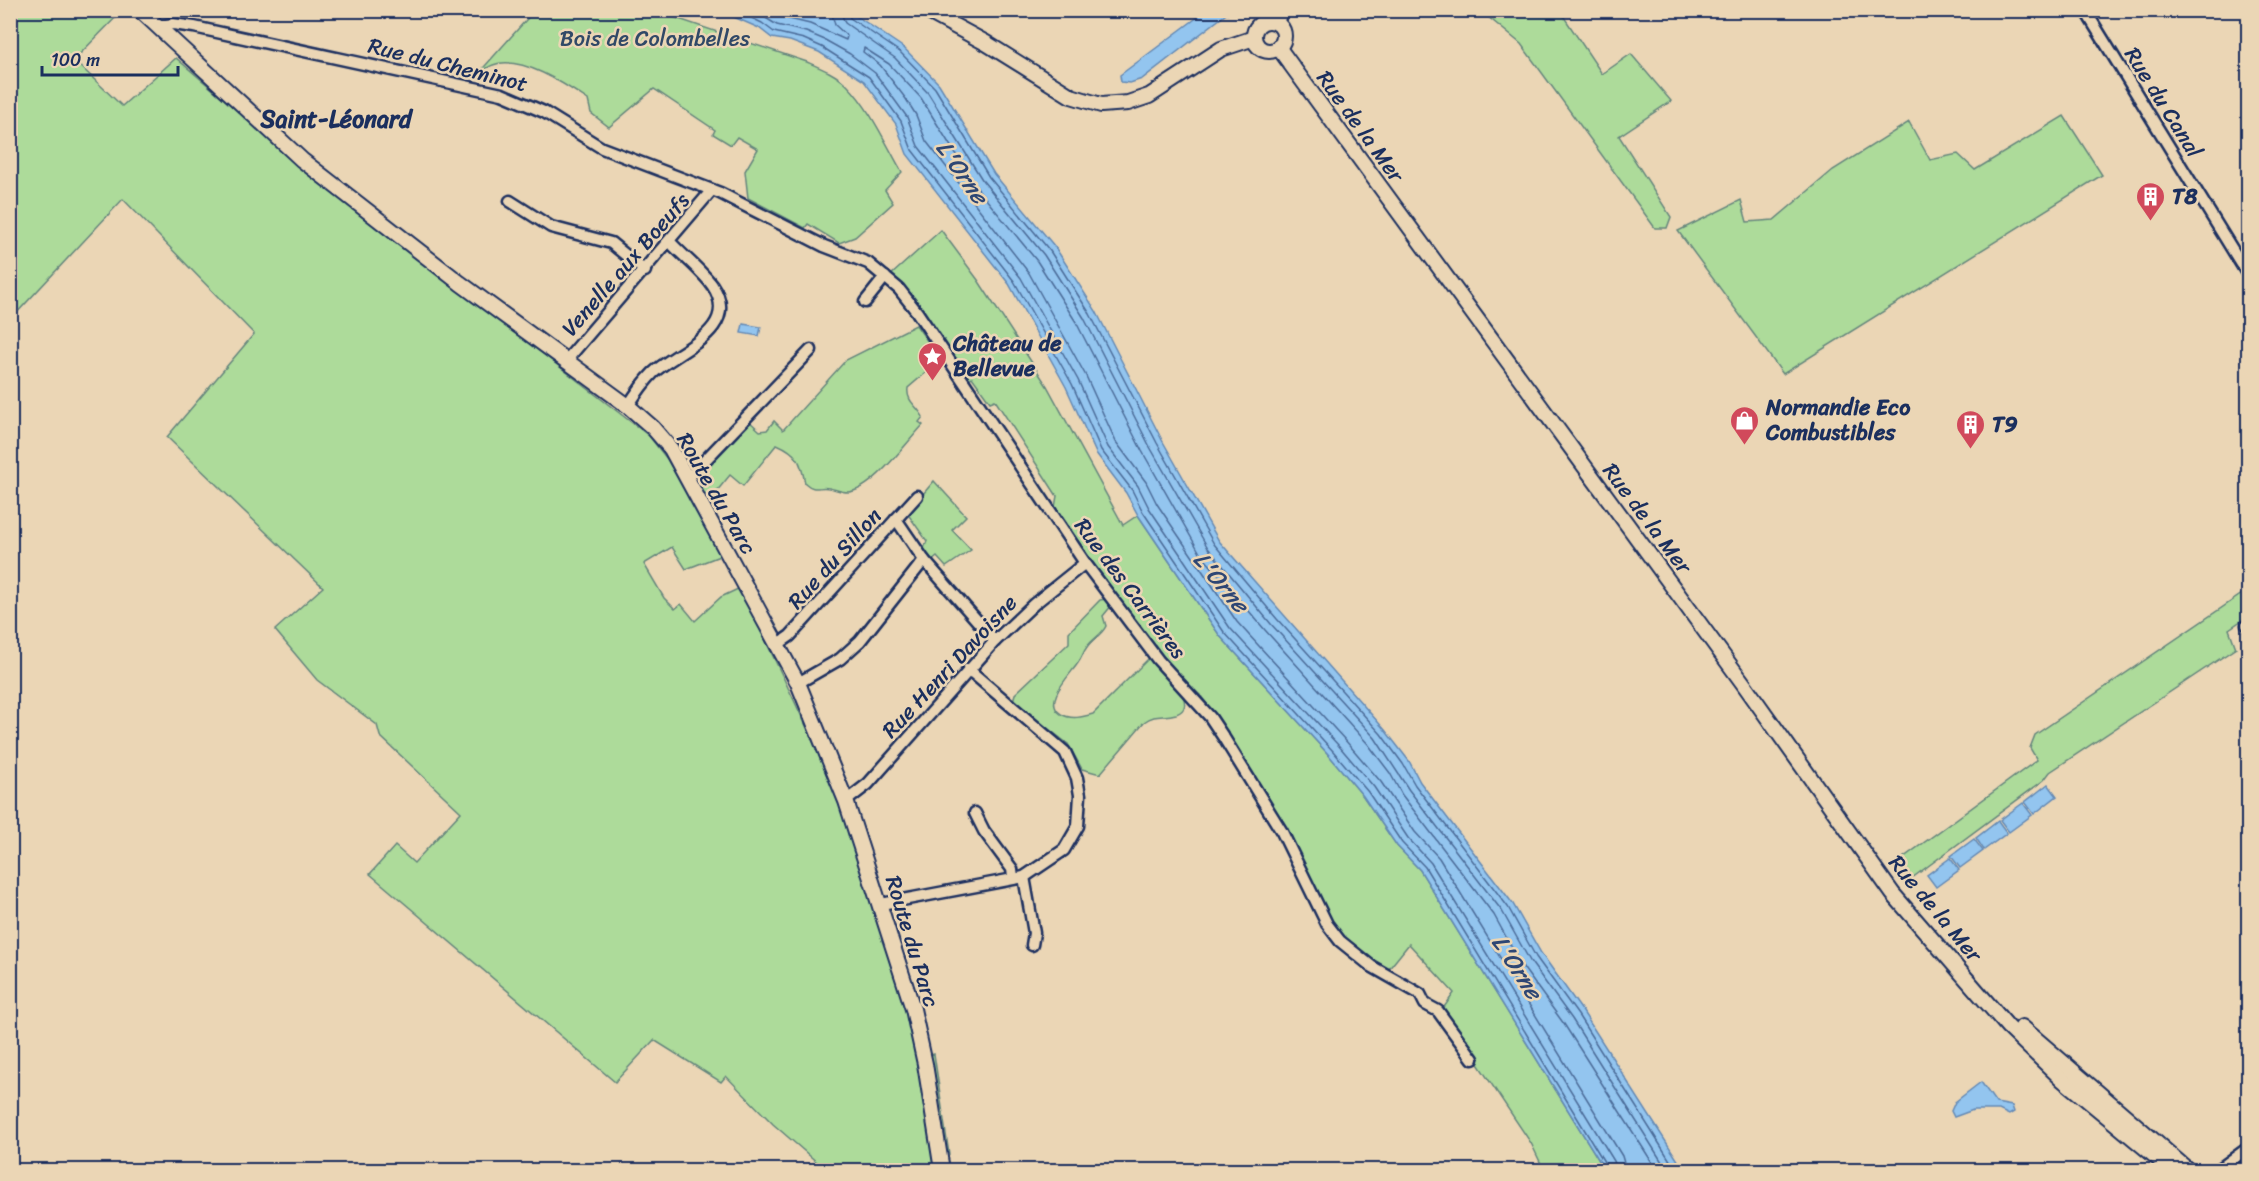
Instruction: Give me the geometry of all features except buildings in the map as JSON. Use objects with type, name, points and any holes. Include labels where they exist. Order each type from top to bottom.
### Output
[{"type":"street","name":"Route du Parc","points":[[140,10],[302,160],[565,362],[627,406],[662,438],[688,478],[798,683],[846,801],[913,1009],[925,1064],[942,1170]]},
{"type":"street","points":[[925,10],[986,42],[1071,96],[1093,104],[1116,105],[1149,96],[1221,49],[1254,38]]},
{"type":"street","points":[[1277,23],[1284,10]]},
{"type":"street","name":"Rue du Canal","points":[[2085,10],[2248,275]]},
{"type":"street","points":[[1254,38],[1258,25],[1267,21],[1277,23]]},
{"type":"street","points":[[1254,38],[1263,50],[1278,47],[1283,35],[1277,23]]},
{"type":"street","name":"Rue du Cheminot","points":[[159,26],[173,24],[194,27],[502,94],[544,112],[602,148],[712,190]]},
{"type":"street","name":"Rue de la Mer","points":[[1278,47],[1705,631],[1893,894],[2008,1027],[2062,1079],[2172,1170]]},
{"type":"street","name":"Venelle aux Boeufs","points":[[565,362],[670,242],[712,190]]},
{"type":"street","name":"Rue des Carrières","points":[[712,190],[824,246],[868,263],[885,277],[916,312],[1085,563],[1158,660],[1210,717],[1282,832],[1328,924],[1340,941],[1371,966],[1419,994],[1425,1004],[1438,1011],[1473,1059]]},
{"type":"street","points":[[510,201],[551,227],[611,243],[645,271]]},
{"type":"street","points":[[627,406],[653,373],[714,329],[718,316],[717,295],[712,285],[670,242]]},
{"type":"street","points":[[865,302],[885,277]]},
{"type":"street","points":[[688,478],[811,350]]},
{"type":"street","name":"Rue du Sillon","points":[[777,645],[790,636],[917,496]]},
{"type":"street","points":[[896,519],[924,560],[995,641]]},
{"type":"street","points":[[798,683],[840,659],[860,640],[924,560]]},
{"type":"street","name":"Rue Henri Davoisne","points":[[846,801],[868,784],[995,641],[1034,604],[1085,563]]},
{"type":"street","points":[[881,904],[1012,877],[1024,877],[1053,859],[1074,837],[1080,812],[1077,778],[1065,752],[968,669]]},
{"type":"street","points":[[975,813],[984,831],[1012,869],[1012,877]]},
{"type":"street","points":[[1024,877],[1034,933],[1032,945]]},
{"type":"street","name":"Rue de la Mer","points":[[1993,1007],[2013,1020],[2188,1170]]},
{"type":"street","points":[[2218,1170],[2248,1148]]},
{"type":"green space","points":[[11,11],[122,11],[74,60],[122,106],[176,58],[321,182],[649,436],[667,459],[722,555],[686,569],[672,547],[644,564],[664,598],[675,609],[681,604],[695,621],[721,597],[740,588],[781,672],[850,830],[888,943],[920,1058],[934,1054],[949,1154],[933,1163],[933,1170],[826,1170],[773,1124],[726,1076],[721,1082],[654,1040],[615,1082],[370,874],[395,846],[414,863],[461,812],[380,736],[377,725],[317,680],[275,630],[323,587],[167,437],[254,334],[123,199],[11,319]]},
{"type":"green space","name":"Bois de Colombelles","points":[[534,11],[655,11],[807,62],[828,72],[847,85],[863,104],[902,172],[885,190],[893,203],[855,237],[839,243],[808,224],[805,228],[748,198],[745,171],[758,149],[737,137],[731,145],[713,134],[715,130],[654,89],[609,127],[591,113],[588,100],[555,79],[529,67],[504,63],[491,66],[477,75]]},
{"type":"green space","points":[[1481,11],[1560,11],[1602,74],[1631,54],[1671,101],[1619,136],[1671,217],[1667,228],[1655,228],[1521,44]]},
{"type":"green space","points":[[2064,116],[2102,175],[1783,374],[1678,231],[1741,200],[1747,222],[1774,220],[1833,170],[1909,122],[1930,160],[1958,154],[1975,170]]},
{"type":"green space","points":[[941,230],[978,280],[1047,386],[1123,525],[1138,515],[1220,636],[1328,754],[1363,796],[1397,846],[1420,870],[1605,1170],[1544,1170],[1531,1143],[1442,1010],[1454,993],[1409,944],[1388,970],[1368,959],[1338,932],[1292,843],[1218,719],[1201,696],[1169,665],[1086,557],[1055,507],[1057,496],[995,400],[990,402],[972,377],[965,382],[909,293],[890,276]]},
{"type":"green space","points":[[916,325],[933,349],[926,355],[931,363],[930,369],[908,388],[909,397],[923,417],[919,422],[923,425],[878,475],[857,490],[848,492],[811,487],[805,483],[802,469],[794,455],[777,444],[743,486],[730,475],[707,503],[697,481],[700,472],[749,421],[760,431],[767,430],[774,421],[783,430],[846,360]]},
{"type":"green space","points":[[934,481],[966,516],[952,530],[971,550],[946,567],[937,557],[932,561],[923,551],[927,541],[907,513]]},
{"type":"green space","points":[[2248,590],[2248,616],[2229,629],[2236,648],[2050,772],[2044,780],[1908,881],[1905,877],[1900,878],[1892,866],[2037,760],[2030,748],[2035,735]]},
{"type":"green space","points":[[1107,599],[1112,605],[1103,616],[1106,626],[1089,644],[1059,688],[1055,703],[1056,709],[1069,717],[1093,714],[1151,656],[1177,685],[1185,703],[1183,709],[1176,714],[1148,719],[1144,722],[1100,774],[1082,769],[1068,744],[1013,701],[1015,694],[1069,643],[1069,632],[1100,600]]},
{"type":"green space","points":[[2248,1155],[2248,1170],[2232,1170]]},
{"type":"water","name":"L'Orne","points":[[720,11],[849,11],[904,48],[939,84],[994,174],[1055,247],[1096,311],[1162,440],[1219,541],[1385,730],[1409,761],[1420,782],[1513,904],[1541,953],[1583,1012],[1684,1170],[1605,1170],[1420,870],[1397,846],[1363,796],[1328,754],[1220,636],[1138,515],[1126,493],[1096,453],[1066,387],[1009,284],[907,154],[896,124],[864,81],[819,52],[790,41],[772,38],[759,28]]},
{"type":"water","points":[[1206,11],[1230,11],[1142,79],[1130,83],[1121,82],[1120,75]]},
{"type":"water","points":[[743,324],[761,327],[759,336],[741,333]]},
{"type":"water","points":[[2048,784],[2057,796],[2034,814],[2025,802]]},
{"type":"water","points":[[2023,803],[2032,815],[2009,832],[2000,820]]},
{"type":"water","points":[[1998,821],[2007,833],[1984,850],[1976,838]]},
{"type":"water","points":[[1974,839],[1983,851],[1960,868],[1951,856]]},
{"type":"water","points":[[1950,858],[1959,870],[1936,887],[1927,875]]},
{"type":"water","points":[[1981,1082],[1996,1103],[2012,1106],[2014,1112],[2009,1115],[1999,1110],[1973,1110],[1954,1117],[1951,1111],[1955,1102]]},
{"type":"place","name":"T8","points":[[2151,222]]},
{"type":"place","name":"Château de Bellevue","points":[[932,382]]},
{"type":"place","name":"Normandie Eco Combustibles","points":[[1745,446]]},
{"type":"place","name":"T9","points":[[1971,450]]},
{"type":"district","name":"Saint-Léonard","points":[[336,119]]}]
